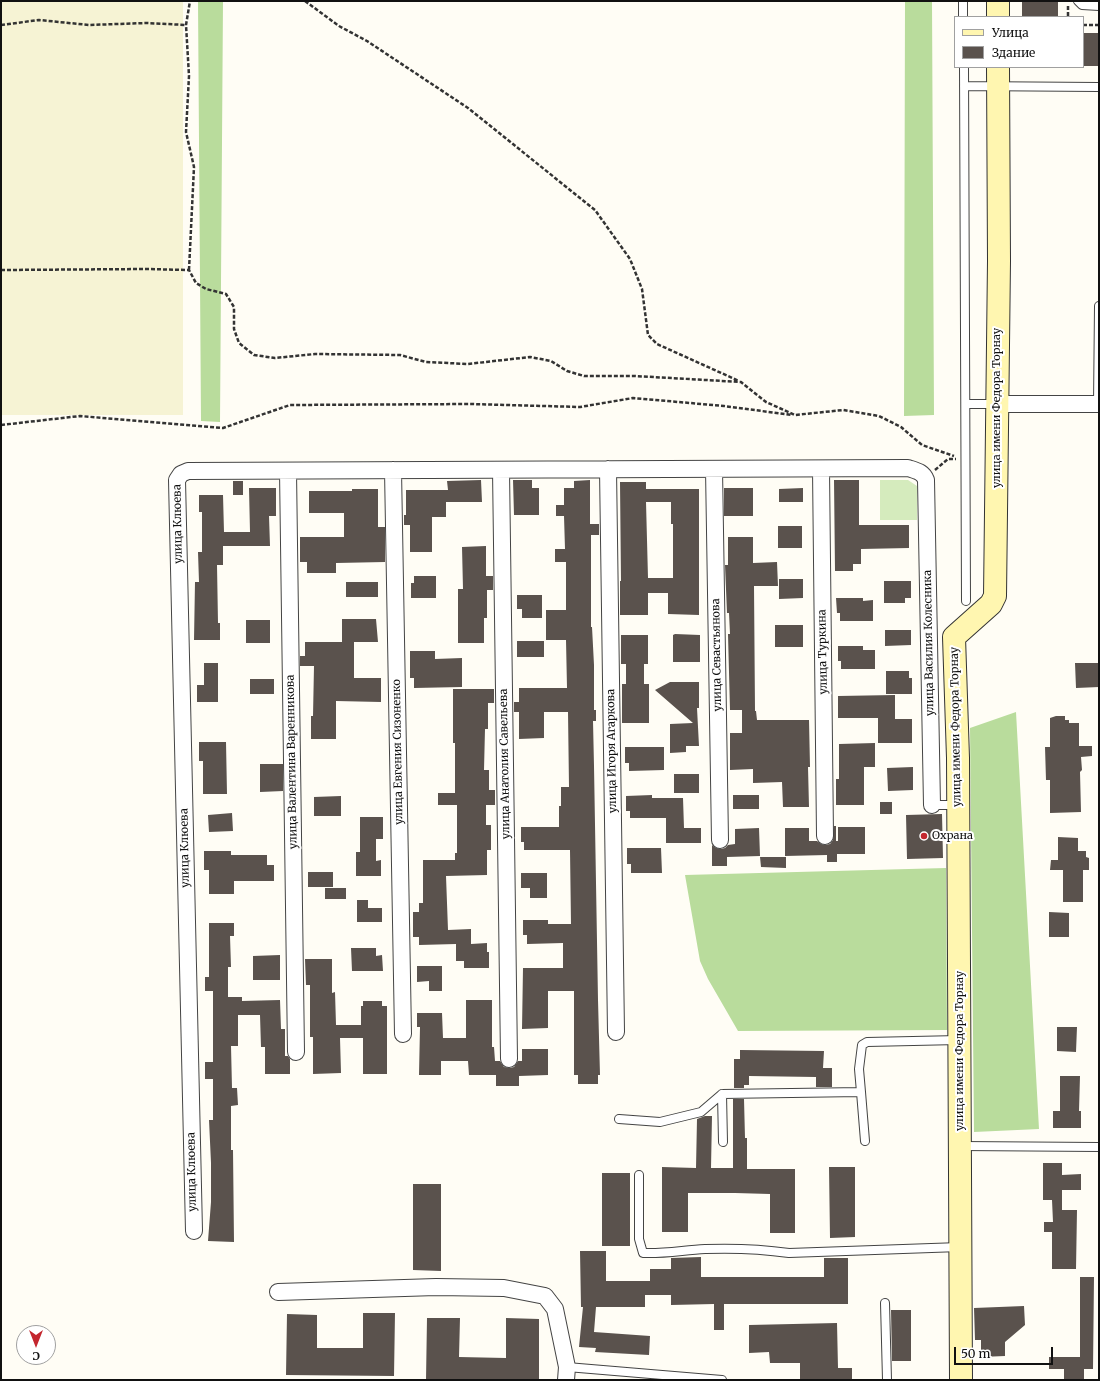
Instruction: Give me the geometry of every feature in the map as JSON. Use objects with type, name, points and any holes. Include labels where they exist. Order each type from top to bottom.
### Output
[{"type":"street","points":[[998,1],[998,16]]},
{"type":"street","name":"улица имени Федора Торнау","points":[[961,1380],[960,1040],[955,837],[958,805],[958,758],[954,637],[990,604],[995,596],[999,261],[998,77]]},
{"type":"street","points":[[997,404],[1099,404]]},
{"type":"street","name":"улица Туркина","points":[[821,468],[825,836]]},
{"type":"street","points":[[288,471],[908,468],[924,474],[926,479]]},
{"type":"street","name":"улица Игоря Агаркова","points":[[608,469],[616,1032]]},
{"type":"street","name":"улица Севастьянова","points":[[714,469],[720,840]]},
{"type":"street","name":"улица Евгения Сизоненко","points":[[393,470],[403,1034]]},
{"type":"street","name":"улица Анатолия Савельева","points":[[501,470],[510,1059]]},
{"type":"street","name":"улица Клюева","points":[[194,1231],[177,480],[181,474],[188,471],[288,471]]},
{"type":"street","name":"улица Валентина Варенникова","points":[[288,471],[296,1052]]},
{"type":"street","name":"улица Василия Колесника","points":[[926,479],[932,805]]},
{"type":"street","points":[[278,1292],[436,1287],[504,1288],[545,1296],[555,1309],[567,1374]]},
{"type":"lane","points":[[963,1],[963,16]]},
{"type":"lane","points":[[1078,1],[1082,5],[1099,6]]},
{"type":"lane","points":[[964,68],[966,601]]},
{"type":"lane","points":[[964,86],[998,77],[1099,87]]},
{"type":"lane","points":[[1099,306],[1099,404]]},
{"type":"lane","points":[[966,404],[997,404]]},
{"type":"lane","points":[[932,805],[958,805]]},
{"type":"lane","points":[[865,1141],[859,1069],[862,1045],[868,1042],[960,1040]]},
{"type":"lane","points":[[619,1120],[660,1122],[701,1112],[722,1094],[861,1092]]},
{"type":"lane","points":[[722,1094],[723,1142]]},
{"type":"lane","points":[[960,1146],[1099,1147]]},
{"type":"lane","points":[[639,1175],[639,1239],[643,1253],[661,1254],[704,1249],[763,1249],[789,1253],[961,1247]]},
{"type":"lane","points":[[885,1303],[887,1380]]},
{"type":"lane","points":[[567,1374],[722,1380]]},
{"type":"path","points":[[190,1],[186,25],[189,76],[186,132],[194,167],[189,270],[196,283],[206,289],[226,294],[234,307],[234,329],[239,343],[254,355],[275,358],[315,354],[400,355],[426,362],[468,364],[530,357],[551,361],[567,371],[584,376],[634,376],[741,382]]},
{"type":"path","points":[[305,1],[339,26],[367,41],[468,108],[595,210],[630,259],[642,289],[648,335],[656,344],[741,382],[766,402],[795,415]]},
{"type":"path","points":[[1068,1],[1068,16]]},
{"type":"path","points":[[1,25],[39,20],[89,25],[146,22],[186,25]]},
{"type":"path","points":[[1084,25],[1099,25]]},
{"type":"path","points":[[1,270],[189,270]]},
{"type":"path","points":[[1,424],[80,416],[223,428],[290,405],[472,404],[580,407],[633,398],[724,406],[795,415],[844,410],[879,416],[901,427],[922,445],[954,456]]},
{"type":"path","points":[[926,479],[948,459],[966,459]]},
{"type":"shaded area","points":[[1,1],[183,1],[183,415],[1,415]]},
{"type":"green space","points":[[198,1],[223,1],[220,422],[201,421]]},
{"type":"green space","points":[[905,1],[932,1],[934,415],[904,416]]},
{"type":"green space","points":[[880,480],[908,480],[917,486],[917,520],[880,520]]},
{"type":"green space","points":[[1016,712],[1039,1129],[974,1132],[970,728]]},
{"type":"green space","points":[[946,868],[947,1030],[738,1031],[708,979],[700,961],[685,875]]},
{"type":"building","points":[[1022,1],[1058,1],[1058,16],[1022,16]]},
{"type":"building","points":[[1084,33],[1099,33],[1099,66],[1084,66]]},
{"type":"building","points":[[481,480],[482,502],[446,502],[446,517],[432,517],[432,552],[410,552],[410,525],[404,525],[404,515],[406,515],[406,490],[448,490],[447,481]]},
{"type":"building","points":[[513,480],[532,480],[532,488],[539,488],[539,515],[514,515]]},
{"type":"building","points":[[590,480],[590,524],[599,524],[599,535],[591,535],[591,627],[594,665],[594,710],[596,710],[596,721],[593,721],[600,1075],[598,1075],[598,1084],[578,1084],[578,1075],[574,1075],[574,991],[548,991],[548,1028],[522,1029],[523,968],[563,968],[563,943],[527,944],[527,935],[523,935],[523,920],[548,920],[548,924],[571,924],[570,850],[524,850],[524,842],[521,842],[521,827],[559,827],[561,787],[569,787],[568,712],[544,712],[544,738],[519,739],[519,712],[514,712],[514,702],[519,702],[519,688],[567,688],[566,640],[546,640],[546,610],[566,610],[566,562],[555,562],[555,549],[565,549],[564,516],[556,516],[556,505],[564,505],[564,488],[574,488],[574,481]]},
{"type":"building","points":[[834,480],[859,480],[859,525],[909,525],[909,548],[861,549],[861,564],[853,564],[853,571],[835,571]]},
{"type":"building","points":[[233,481],[243,481],[243,495],[233,495]]},
{"type":"building","points":[[620,482],[646,482],[646,489],[699,489],[699,615],[668,614],[668,593],[648,593],[648,615],[620,615]],"holes":[[[646,502],[671,502],[671,524],[673,524],[673,578],[648,578]]]},
{"type":"building","points":[[249,488],[276,488],[276,516],[269,516],[270,546],[223,546],[223,565],[217,565],[218,623],[220,623],[220,640],[194,640],[195,582],[199,582],[198,552],[202,552],[202,512],[199,512],[199,495],[223,495],[224,532],[250,532]]},
{"type":"building","points":[[724,488],[753,488],[753,516],[724,516]]},
{"type":"building","points":[[803,488],[803,502],[779,502],[779,489]]},
{"type":"building","points":[[352,489],[378,489],[378,527],[385,527],[385,562],[336,563],[336,573],[307,573],[307,562],[300,562],[300,537],[344,537],[344,513],[309,513],[309,491],[352,491]]},
{"type":"building","points":[[778,526],[802,526],[802,548],[778,548]]},
{"type":"building","points":[[728,537],[753,537],[753,563],[777,562],[778,586],[754,586],[755,711],[757,720],[809,720],[809,807],[783,807],[782,782],[753,783],[753,769],[730,770],[730,733],[742,733],[742,710],[730,710],[728,634],[730,634],[729,613],[727,613],[725,565],[728,565]]},
{"type":"building","points":[[486,546],[486,576],[493,576],[493,590],[487,590],[487,618],[484,618],[484,643],[458,643],[458,589],[463,589],[462,547]]},
{"type":"building","points":[[414,576],[436,576],[436,598],[411,598],[411,583],[414,583]]},
{"type":"building","points":[[779,579],[803,579],[803,598],[779,599]]},
{"type":"building","points":[[884,581],[911,581],[911,598],[905,598],[905,603],[884,603]]},
{"type":"building","points":[[346,582],[378,582],[378,597],[346,597]]},
{"type":"building","points":[[517,595],[542,595],[542,618],[522,618],[522,609],[517,609]]},
{"type":"building","points":[[836,598],[863,598],[863,601],[873,600],[873,621],[840,621],[840,613],[837,613]]},
{"type":"building","points":[[342,619],[376,619],[378,642],[354,642],[354,678],[381,678],[381,702],[336,701],[336,739],[311,739],[314,666],[300,666],[300,656],[305,656],[305,642],[342,642]]},
{"type":"building","points":[[246,620],[270,620],[270,643],[246,643]]},
{"type":"building","points":[[775,625],[803,625],[803,647],[775,647]]},
{"type":"building","points":[[885,630],[911,630],[911,645],[885,646]]},
{"type":"building","points":[[621,635],[648,635],[648,664],[644,664],[644,684],[649,684],[649,723],[622,723],[622,684],[626,684],[626,664],[621,664]]},
{"type":"building","points":[[673,635],[700,635],[700,662],[673,662]]},
{"type":"building","points":[[517,641],[544,641],[544,657],[517,657]]},
{"type":"building","points":[[838,646],[863,646],[863,650],[875,650],[875,669],[841,669],[841,661],[838,661]]},
{"type":"building","points":[[410,651],[435,651],[435,659],[462,658],[462,687],[414,688],[414,678],[410,678]]},
{"type":"building","points":[[204,663],[218,663],[218,702],[197,702],[197,685],[204,685]]},
{"type":"building","points":[[1075,663],[1099,663],[1099,687],[1076,688]]},
{"type":"building","points":[[886,671],[909,671],[909,678],[912,678],[912,694],[886,694]]},
{"type":"building","points":[[250,679],[274,679],[274,694],[250,694]]},
{"type":"building","points":[[670,682],[699,682],[699,708],[697,708],[699,746],[686,746],[686,752],[670,753],[670,724],[693,723],[655,690]]},
{"type":"building","points":[[453,689],[494,689],[494,703],[488,703],[488,729],[485,729],[484,770],[489,770],[489,790],[495,790],[495,805],[486,805],[486,825],[491,825],[491,850],[487,850],[487,875],[446,876],[448,930],[471,929],[471,944],[487,943],[487,952],[489,952],[489,968],[464,968],[464,961],[456,961],[456,944],[419,945],[419,937],[413,937],[413,912],[419,912],[419,903],[423,903],[423,860],[455,860],[455,853],[457,853],[457,805],[438,805],[438,793],[455,793]]},
{"type":"building","points":[[895,695],[895,719],[912,719],[912,743],[878,743],[878,718],[838,718],[838,696]]},
{"type":"building","points":[[1065,716],[1065,720],[1069,720],[1069,723],[1079,723],[1079,746],[1092,746],[1092,756],[1081,757],[1081,812],[1050,813],[1050,780],[1046,780],[1045,747],[1050,747],[1050,718]]},
{"type":"building","points":[[199,742],[226,742],[227,794],[203,794],[203,761],[199,761]]},
{"type":"building","points":[[875,743],[875,767],[864,767],[864,805],[836,805],[836,779],[839,779],[839,744]]},
{"type":"building","points":[[625,747],[664,747],[664,770],[629,771],[629,763],[625,763]]},
{"type":"building","points":[[260,764],[283,764],[283,791],[260,792]]},
{"type":"building","points":[[913,767],[913,790],[888,791],[887,768]]},
{"type":"building","points":[[674,774],[699,774],[699,793],[674,793]]},
{"type":"building","points":[[652,795],[652,798],[683,798],[684,828],[701,828],[701,843],[666,843],[666,818],[630,818],[630,811],[626,811],[626,796]]},
{"type":"building","points":[[733,795],[759,795],[759,809],[733,809]]},
{"type":"building","points":[[341,796],[341,816],[314,816],[314,797]]},
{"type":"building","points":[[880,802],[892,802],[892,814],[880,814]]},
{"type":"building","points":[[232,813],[233,831],[209,832],[208,815]]},
{"type":"building","name":"Охрана","points":[[942,814],[943,858],[907,859],[906,815]]},
{"type":"building","points":[[360,817],[383,817],[383,839],[376,839],[376,861],[381,860],[381,876],[356,876],[356,852],[360,852]]},
{"type":"building","points":[[834,826],[836,826],[836,841],[838,841],[838,827],[865,827],[865,854],[837,854],[837,862],[827,862],[827,855],[785,856],[785,828],[809,828],[809,841],[817,841],[825,845],[830,844],[833,840]]},
{"type":"building","points":[[759,828],[760,856],[727,857],[727,866],[712,866],[712,845],[716,848],[725,848],[728,845],[735,844],[735,829]]},
{"type":"building","points":[[1058,837],[1078,838],[1078,851],[1086,851],[1086,857],[1089,858],[1089,870],[1083,870],[1083,902],[1063,902],[1063,870],[1050,870],[1051,860],[1058,860]]},
{"type":"building","points":[[627,848],[661,848],[662,873],[631,873],[631,864],[627,864]]},
{"type":"building","points":[[204,851],[231,851],[231,855],[267,855],[267,865],[274,865],[274,881],[234,881],[234,894],[209,894],[209,870],[204,870]]},
{"type":"building","points":[[760,857],[786,857],[786,868],[761,867]]},
{"type":"building","points":[[308,872],[333,872],[333,887],[308,887]]},
{"type":"building","points":[[521,873],[547,873],[547,898],[530,898],[530,888],[521,888]]},
{"type":"building","points":[[325,888],[346,888],[346,899],[325,899]]},
{"type":"building","points":[[357,900],[368,900],[368,908],[382,908],[382,922],[357,922]]},
{"type":"building","points":[[1049,912],[1069,913],[1069,937],[1049,937]]},
{"type":"building","points":[[209,923],[234,923],[234,936],[230,936],[231,967],[228,967],[228,997],[242,997],[242,1001],[280,1000],[281,1029],[285,1029],[285,1056],[288,1056],[290,1059],[290,1074],[265,1074],[265,1047],[261,1047],[260,1015],[238,1015],[238,1046],[231,1046],[232,1088],[237,1088],[238,1105],[231,1106],[234,1242],[208,1241],[211,1202],[209,1120],[213,1120],[213,1079],[205,1079],[205,1062],[213,1062],[213,991],[205,991],[205,977],[209,977]]},
{"type":"building","points":[[351,948],[376,948],[376,956],[382,955],[383,971],[352,971]]},
{"type":"building","points":[[280,955],[280,980],[253,980],[253,956]]},
{"type":"building","points":[[305,959],[332,959],[332,993],[335,992],[336,1025],[361,1025],[361,1006],[363,1006],[363,1001],[382,1001],[382,1006],[387,1006],[387,1074],[363,1074],[363,1038],[340,1038],[341,1073],[313,1074],[313,1037],[310,1037],[310,985],[306,985]]},
{"type":"building","points":[[417,966],[442,966],[442,991],[429,991],[429,981],[417,982]]},
{"type":"building","points":[[466,1000],[492,1000],[492,1047],[494,1047],[495,1061],[500,1061],[504,1067],[510,1068],[514,1067],[518,1061],[522,1061],[522,1049],[548,1049],[548,1075],[519,1076],[519,1086],[496,1086],[496,1075],[469,1075],[468,1061],[441,1061],[441,1075],[419,1075],[420,1027],[417,1027],[417,1013],[442,1013],[443,1038],[466,1038]]},
{"type":"building","points":[[1057,1027],[1077,1027],[1076,1052],[1057,1051]]},
{"type":"building","points":[[740,1050],[824,1051],[823,1068],[832,1068],[832,1087],[816,1087],[816,1077],[749,1076],[749,1085],[744,1085],[744,1088],[734,1088],[734,1059],[740,1059]]},
{"type":"building","points":[[1060,1076],[1080,1076],[1079,1111],[1081,1111],[1081,1128],[1053,1128],[1053,1111],[1060,1111]]},
{"type":"building","points":[[733,1099],[744,1099],[745,1138],[747,1138],[747,1169],[795,1169],[795,1233],[770,1233],[770,1194],[735,1193],[688,1193],[688,1232],[662,1232],[662,1167],[696,1168],[697,1119],[705,1116],[712,1116],[711,1168],[733,1168]]},
{"type":"building","points":[[1043,1163],[1062,1163],[1062,1175],[1081,1174],[1081,1190],[1062,1190],[1062,1210],[1077,1210],[1076,1269],[1052,1269],[1052,1232],[1044,1232],[1044,1222],[1053,1222],[1052,1200],[1043,1200]]},
{"type":"building","points":[[829,1167],[855,1167],[855,1237],[830,1238]]},
{"type":"building","points":[[602,1173],[630,1173],[630,1246],[602,1246]]},
{"type":"building","points":[[413,1184],[441,1184],[441,1271],[413,1270]]},
{"type":"building","points":[[580,1251],[606,1251],[606,1281],[650,1281],[650,1269],[671,1269],[671,1258],[701,1257],[701,1277],[824,1277],[824,1258],[848,1258],[848,1304],[724,1304],[724,1330],[714,1330],[714,1304],[671,1305],[671,1295],[645,1295],[645,1307],[596,1307],[594,1332],[650,1336],[649,1355],[595,1352],[596,1348],[579,1347],[583,1307],[581,1307]]},
{"type":"building","points":[[1080,1277],[1094,1277],[1093,1369],[1084,1369],[1084,1380],[1064,1380],[1064,1369],[1049,1369],[1049,1357],[1080,1357]]},
{"type":"building","points":[[1024,1306],[1025,1325],[1005,1342],[1005,1356],[981,1357],[981,1340],[975,1340],[974,1308]]},
{"type":"building","points":[[891,1310],[911,1310],[911,1361],[892,1361]]},
{"type":"building","points":[[363,1313],[395,1313],[394,1376],[286,1375],[287,1314],[317,1315],[317,1348],[363,1348]]},
{"type":"building","points":[[427,1318],[460,1318],[459,1357],[506,1358],[506,1318],[539,1319],[539,1380],[426,1380]]},
{"type":"building","points":[[837,1323],[838,1368],[852,1368],[852,1380],[800,1380],[800,1363],[770,1363],[769,1352],[749,1353],[749,1325]]},
{"type":"place","name":"Охрана","points":[[924,836]]}]
